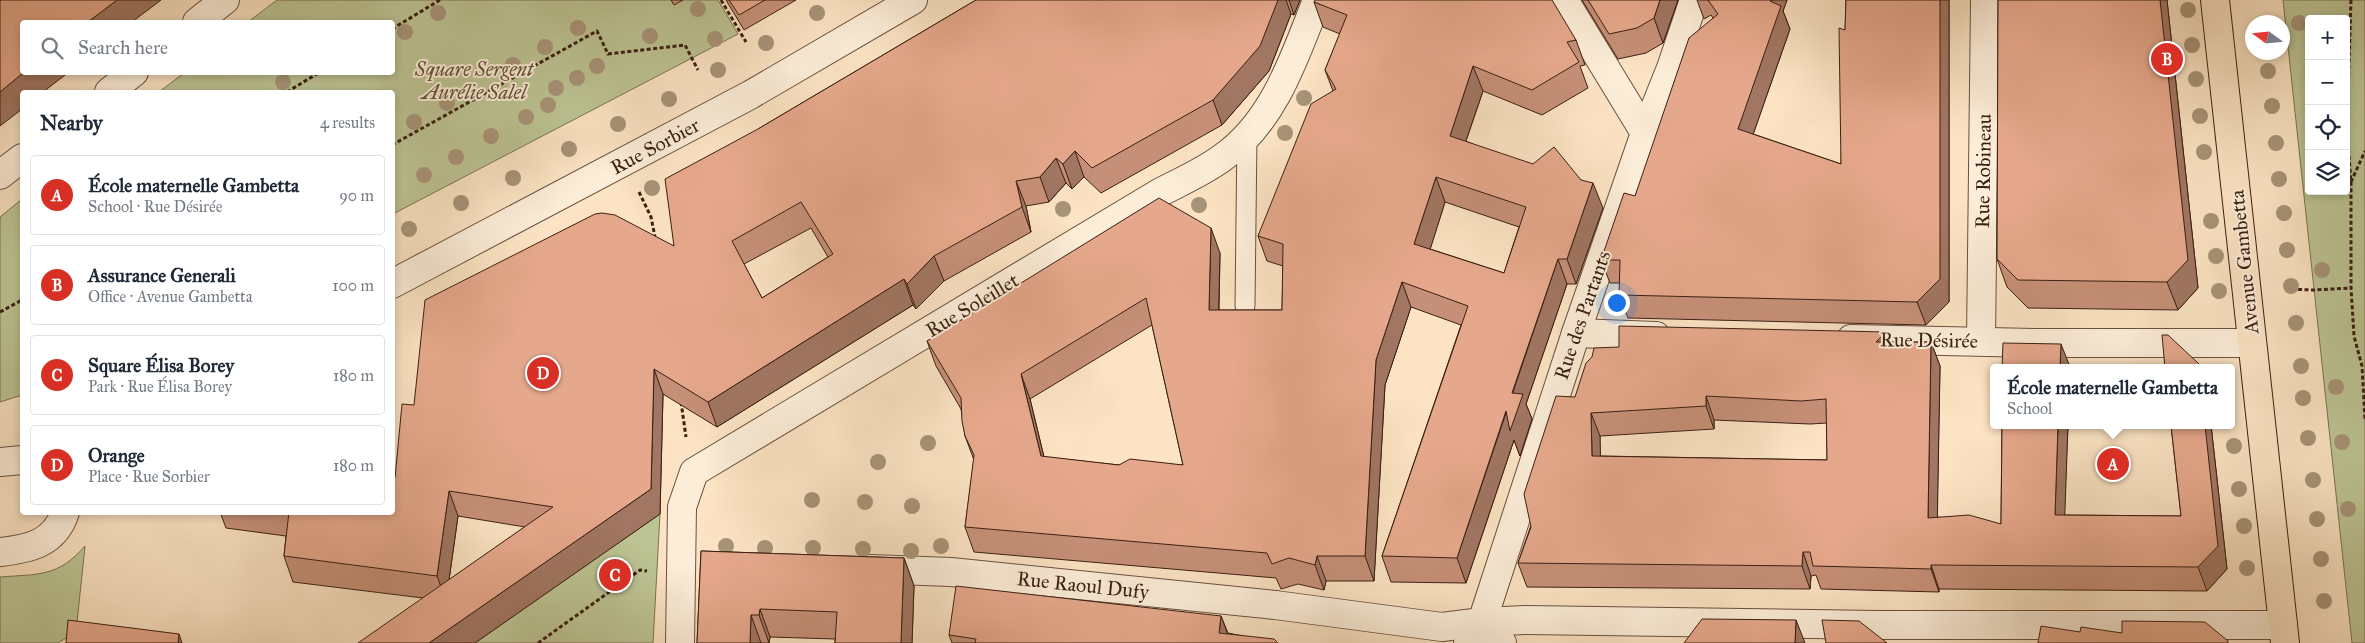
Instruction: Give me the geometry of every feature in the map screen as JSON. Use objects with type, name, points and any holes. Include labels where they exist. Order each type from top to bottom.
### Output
[{"type":"main road","name":"Avenue Gambetta","points":[[2216,0],[2284,634]]},
{"type":"street","points":[[200,20],[225,0]]},
{"type":"street","name":"Rue Sorbier","points":[[395,282],[750,96],[913,0]]},
{"type":"street","name":"Rue Soleillet","points":[[680,643],[694,562],[682,507],[694,472],[1159,193],[1199,173],[1224,157],[1247,135],[1268,109],[1289,71],[1317,0]]},
{"type":"street","points":[[1564,0],[1646,133]]},
{"type":"street","name":"Rue des Partants","points":[[1475,632],[1576,333],[1694,0]]},
{"type":"street","name":"Rue Robineau","points":[[1981,341],[1985,0]]},
{"type":"street","points":[[112,90],[130,75]]},
{"type":"street","points":[[0,175],[20,160]]},
{"type":"street","points":[[1576,333],[1676,336]]},
{"type":"street","name":"Rue Désirée","points":[[1824,339],[2252,343]]},
{"type":"street","points":[[0,462],[20,460]]},
{"type":"street","points":[[0,552],[26,549],[43,543],[55,532],[64,515]]},
{"type":"street","name":"Rue Raoul Dufy","points":[[844,568],[951,572],[1275,605],[1475,632],[1525,620],[1963,634],[2284,634]]},
{"type":"street","points":[[1475,632],[1502,643]]},
{"type":"lane","points":[[1245,306],[1247,135]]},
{"type":"path","points":[[395,27],[440,0]]},
{"type":"path","points":[[721,0],[746,42]]},
{"type":"path","points":[[2348,150],[2350,0]]},
{"type":"path","points":[[395,142],[597,31],[608,54],[685,45],[698,70]]},
{"type":"path","points":[[290,90],[315,75]]},
{"type":"path","points":[[2365,151],[2350,183],[2354,336],[2362,366],[2365,420]]},
{"type":"path","points":[[625,163],[651,217],[656,244]]},
{"type":"path","points":[[2285,288],[2314,290],[2352,288]]},
{"type":"path","points":[[0,312],[20,301]]},
{"type":"path","points":[[2362,366],[2365,371]]},
{"type":"path","points":[[679,393],[684,422]]},
{"type":"path","points":[[538,643],[640,570]]},
{"type":"green space","name":"Square Sergent Aurélie Salel","points":[[277,0],[718,0],[738,34],[395,213],[395,90],[162,90],[181,75],[395,75],[395,20],[251,20]]},
{"type":"green space","points":[[2283,0],[2365,0],[2365,643],[2352,643],[2289,60],[2290,15],[2285,15]]},
{"type":"green space","points":[[20,201],[20,396],[0,402],[0,217]]},
{"type":"green space","points":[[660,514],[653,643],[475,643]]},
{"type":"green space","points":[[85,546],[76,632],[58,643],[0,643],[0,577],[37,574],[57,569],[66,564]]},
{"type":"building","points":[[0,0],[117,0],[91,20],[20,20],[20,75],[0,92]]},
{"type":"building","points":[[729,0],[765,0],[739,15]]},
{"type":"building","points":[[976,0],[1278,0],[1260,46],[1213,100],[1092,168],[1075,151],[1063,164],[1056,158],[1040,177],[1016,181],[1022,207],[934,256],[907,284],[904,279],[708,402],[654,369],[651,489],[429,643],[358,643],[553,507],[449,491],[437,576],[284,556],[289,515],[395,515],[395,478],[402,404],[414,405],[425,300],[595,214],[615,215],[674,246],[665,179],[758,129]],"holes":[[[801,202],[833,254],[762,298],[732,241]]]},
{"type":"building","points":[[1315,0],[1552,0],[1576,40],[1567,42],[1579,62],[1532,90],[1473,66],[1450,136],[1533,164],[1554,147],[1581,180],[1593,183],[1567,259],[1558,259],[1512,393],[1523,394],[1510,431],[1506,411],[1457,558],[1382,556],[1468,306],[1402,282],[1376,360],[1365,556],[1317,556],[1315,565],[1289,558],[1272,564],[1267,553],[965,527],[974,455],[965,436],[961,398],[927,341],[1159,198],[1211,228],[1209,310],[1282,310],[1283,244],[1258,236],[1311,104],[1336,89],[1325,70],[1347,15],[1314,2]],"holes":[[[1436,177],[1526,207],[1504,273],[1414,244]],[[1146,298],[1183,465],[1130,459],[1119,465],[1041,456],[1021,374]]]},
{"type":"building","points":[[1588,0],[1660,0],[1654,18],[1637,28],[1609,34]]},
{"type":"building","points":[[1708,0],[1771,0],[1781,6],[1738,129],[1841,164],[1839,28],[1845,30],[1846,0],[1940,0],[1940,279],[1917,302],[1619,295],[1620,260],[1601,260],[1624,193],[1635,196],[1689,38],[1718,14]]},
{"type":"building","points":[[1998,0],[2160,0],[2188,260],[2167,282],[2018,280],[1997,259]]},
{"type":"building","points":[[1619,326],[1886,332],[1876,342],[1931,342],[1928,518],[1969,515],[2001,524],[2002,429],[2058,429],[2055,515],[2181,516],[2171,429],[2205,429],[2218,546],[2198,567],[1931,565],[1931,569],[1813,566],[1810,552],[1803,552],[1802,566],[1518,563],[1531,527],[1524,494],[1556,396],[1575,397],[1586,363],[1592,357],[1594,348],[1619,347]],"holes":[[[1706,396],[1801,401],[1826,399],[1827,460],[1592,456],[1591,413],[1706,406]]]},
{"type":"building","points":[[2162,335],[2168,335],[2199,364],[2165,364]]},
{"type":"building","points":[[2003,343],[2061,344],[2060,364],[2002,364]]},
{"type":"building","points":[[701,551],[904,558],[901,643],[835,643],[837,612],[760,609],[759,615],[751,615],[750,643],[697,643]]},
{"type":"building","points":[[956,586],[1221,616],[1219,633],[1274,639],[1278,643],[975,643],[976,639],[949,635]]},
{"type":"building","points":[[1702,619],[1796,620],[1795,643],[1684,643]]},
{"type":"building","points":[[68,620],[179,634],[178,643],[66,643]]},
{"type":"building","points":[[1822,620],[1859,621],[1887,643],[1826,643]]},
{"type":"building","points":[[2122,621],[2205,622],[2228,643],[2038,643],[2041,626],[2080,632],[2081,627],[2122,633]]},
{"type":"place","name":"Assurance Generali","points":[[2167,59]]},
{"type":"place","name":"Orange","points":[[543,373]]},
{"type":"place","name":"École maternelle Gambetta","points":[[2113,464]]},
{"type":"place","name":"Square Élisa Borey","points":[[615,575]]}]
